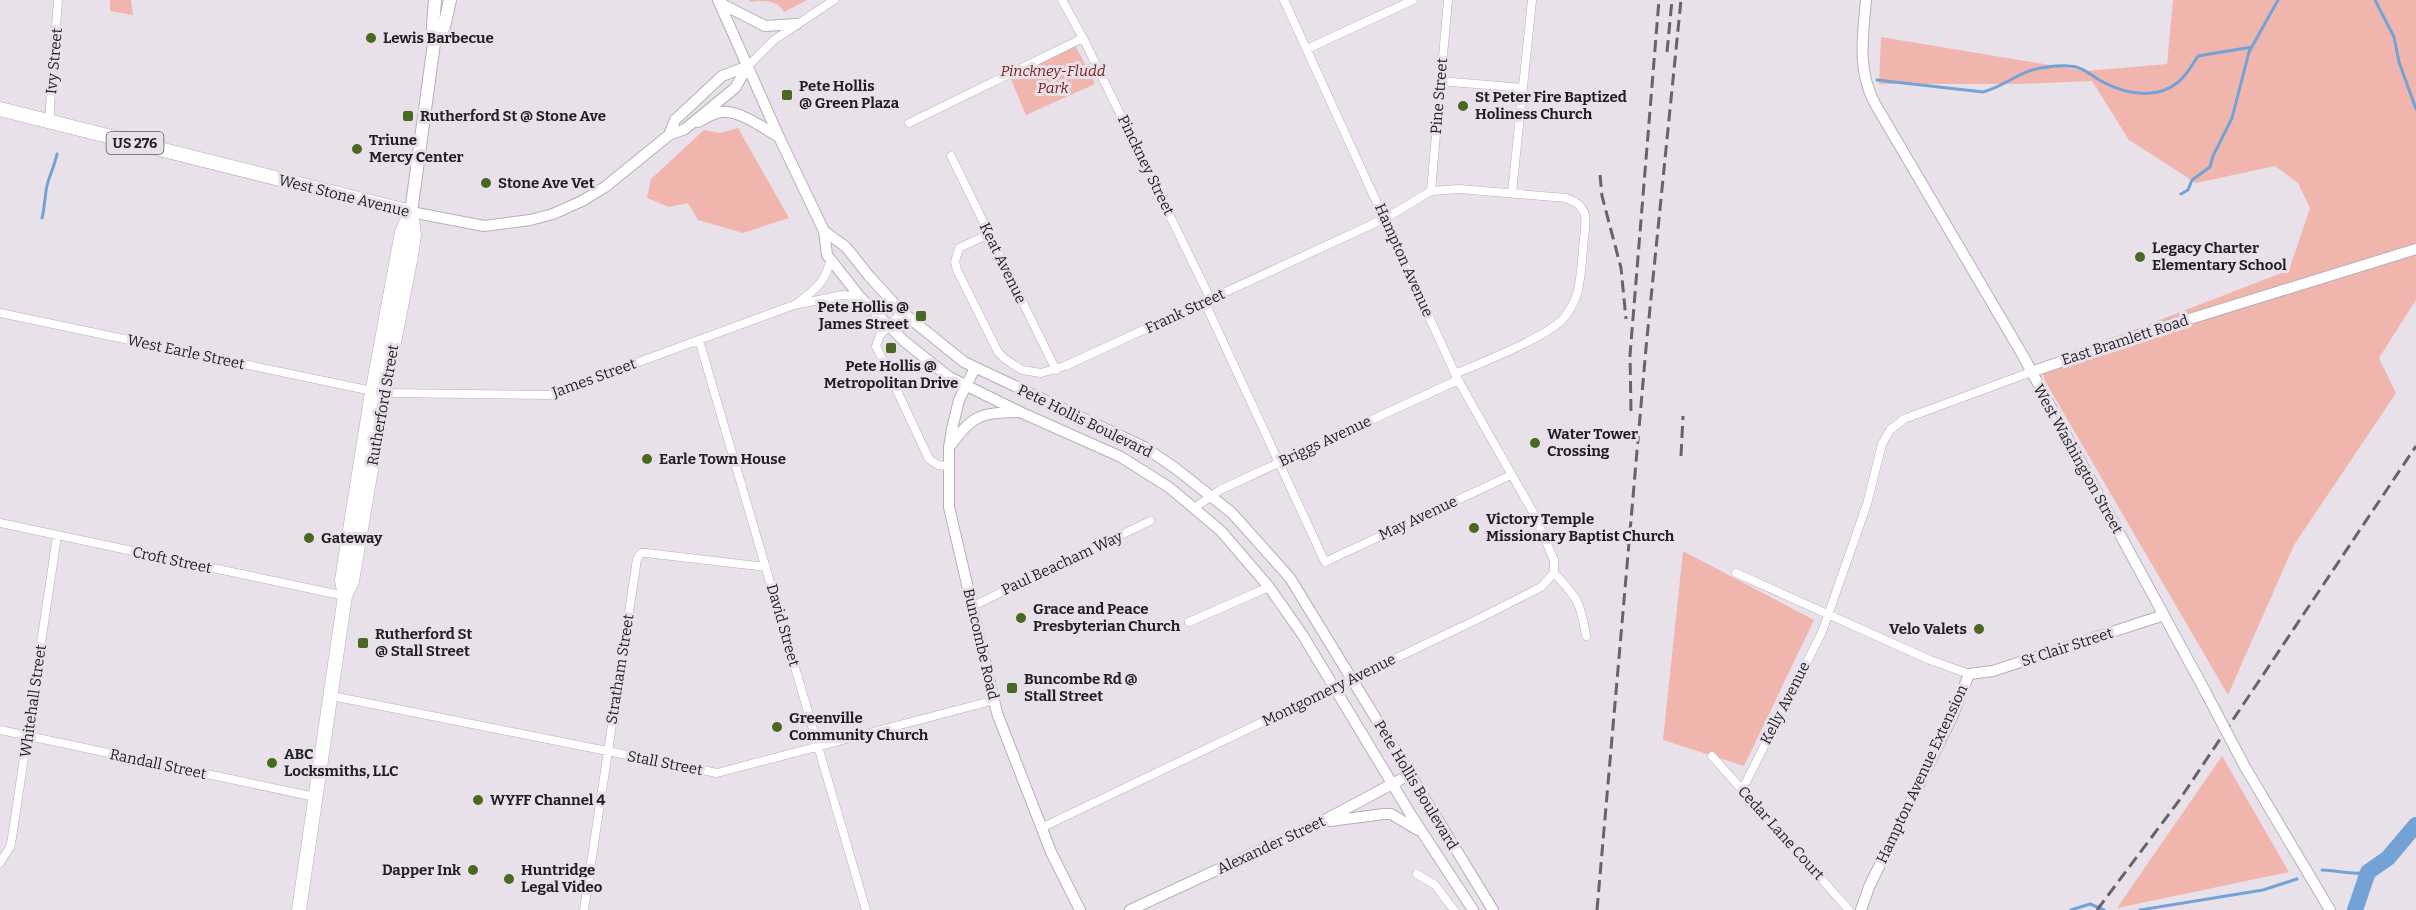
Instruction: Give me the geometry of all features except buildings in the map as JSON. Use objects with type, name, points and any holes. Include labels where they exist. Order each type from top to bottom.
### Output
[{"type":"highway","name":"West Stone Avenue","points":[[0,109],[411,212]]},
{"type":"highway","name":"Rutherford Street","points":[[299,910],[332,696],[345,596],[342,580],[378,392],[402,232],[411,212]]},
{"type":"main road","name":"Rutherford Street","points":[[411,212],[435,36],[432,26],[435,0]]},
{"type":"main road","name":"Rutherford Street","points":[[435,36],[444,27],[450,0]]},
{"type":"main road","name":"West Washington Street","points":[[1866,0],[1862,61],[1865,85],[2031,372],[2245,766],[2330,910]]},
{"type":"main road","points":[[719,2],[765,26],[797,24]]},
{"type":"main road","name":"Pete Hollis Boulevard","points":[[719,2],[824,231],[827,255],[860,297],[888,326],[949,377],[1120,457],[1145,471],[1221,531],[1269,587],[1335,687],[1425,836],[1473,910]]},
{"type":"main road","name":"West Stone Avenue","points":[[411,212],[484,226],[530,220],[553,214],[582,201],[605,187],[669,135],[685,129],[735,88],[748,66]]},
{"type":"main road","name":"West Stone Avenue","points":[[669,135],[675,120],[722,76],[748,66]]},
{"type":"main road","points":[[685,129],[720,112],[745,118],[779,137]]},
{"type":"main road","name":"Pete Hollis Boulevard","points":[[824,231],[846,247],[902,312],[964,362],[1144,447],[1211,495],[1232,513],[1290,578],[1493,910]]},
{"type":"main road","name":"East Bramlett Road","points":[[2031,372],[2151,331],[2416,249]]},
{"type":"main road","name":"Buncombe Road","points":[[975,368],[959,400],[949,447],[949,507],[997,713],[1041,828],[1080,910]]},
{"type":"main road","points":[[949,447],[963,427],[980,414],[1020,412]]},
{"type":"main road","name":"St Clair Street","points":[[1969,674],[1993,671],[2164,615]]},
{"type":"main road","name":"Hampton Avenue Extension","points":[[1861,910],[1869,887],[1953,715],[1969,674]]},
{"type":"main road","name":"Alexander Street","points":[[1130,910],[1321,822],[1409,775]]},
{"type":"main road","points":[[1321,822],[1372,814],[1391,814],[1413,826],[1425,836]]},
{"type":"street","name":"Ivy Street","points":[[50,122],[58,0]]},
{"type":"street","points":[[748,66],[774,40],[834,0]]},
{"type":"street","name":"Pinckney Street","points":[[1062,0],[1083,38],[1208,301],[1325,562]]},
{"type":"street","name":"Hampton Avenue","points":[[1284,0],[1457,377],[1534,514],[1554,560],[1554,573]]},
{"type":"street","points":[[1307,49],[1413,0]]},
{"type":"street","name":"Pine Street","points":[[1431,191],[1448,0]]},
{"type":"street","points":[[1512,193],[1532,0]]},
{"type":"street","points":[[909,123],[1083,38]]},
{"type":"street","points":[[1440,81],[1523,88]]},
{"type":"street","name":"Keat Avenue","points":[[951,156],[1056,370]]},
{"type":"street","name":"Frank Street","points":[[989,234],[962,246],[956,254],[957,270],[998,352],[1022,370],[1041,374],[1056,370],[1386,218],[1431,191],[1459,189],[1512,193]]},
{"type":"street","name":"Briggs Avenue","points":[[1194,508],[1211,495],[1457,377],[1557,324],[1571,308],[1577,294],[1585,230],[1585,210],[1579,203],[1566,198],[1512,193]]},
{"type":"street","name":"James Street","points":[[794,306],[819,287],[826,276],[831,260]]},
{"type":"street","name":"James Street","points":[[378,392],[549,395],[794,306],[843,295],[860,297]]},
{"type":"street","points":[[902,312],[877,339],[876,346],[929,459],[938,465],[948,466]]},
{"type":"street","name":"West Earle Street","points":[[0,313],[378,392]]},
{"type":"street","name":"David Street","points":[[699,340],[866,910]]},
{"type":"street","name":"East Bramlett Road","points":[[1828,616],[1867,504],[1882,444],[1890,430],[1904,419],[2031,372]]},
{"type":"street","name":"May Avenue","points":[[1325,562],[1511,475]]},
{"type":"street","name":"Paul Beacham Way","points":[[973,606],[1150,521]]},
{"type":"street","name":"Croft Street","points":[[0,524],[345,596]]},
{"type":"street","name":"Whitehall Street","points":[[0,863],[10,847],[12,838],[57,536]]},
{"type":"street","name":"Stratham Street","points":[[584,910],[637,559],[641,553],[766,567]]},
{"type":"street","points":[[1554,573],[1575,595],[1582,612],[1586,636]]},
{"type":"street","name":"Montgomery Avenue","points":[[1041,828],[1531,593],[1549,581],[1554,573]]},
{"type":"street","name":"Hampton Avenue Extension","points":[[1736,573],[1941,665],[1969,674]]},
{"type":"street","points":[[1189,622],[1269,587]]},
{"type":"street","name":"Kelly Avenue","points":[[1742,790],[1828,616]]},
{"type":"street","name":"Stall Street","points":[[332,696],[717,774],[995,700]]},
{"type":"street","name":"Randall Street","points":[[0,730],[315,797]]},
{"type":"street","name":"Cedar Lane Court","points":[[1712,756],[1849,910]]},
{"type":"street","points":[[1417,874],[1435,885],[1454,910]]},
{"type":"green space","points":[[110,0],[131,0],[133,15],[110,11]]},
{"type":"green space","points":[[749,0],[807,0],[784,12],[774,3],[750,2]]},
{"type":"green space","points":[[2173,0],[2416,0],[2416,300],[2379,358],[2396,393],[2294,545],[2228,695],[2045,381],[2040,366],[2289,270],[2310,208],[2298,183],[2275,166],[2196,183],[2129,140],[2092,81],[2017,84],[1879,84],[1881,37],[2086,71],[2167,64]]},
{"type":"green space","name":"Pinckney-Fludd Park","points":[[1075,45],[1095,84],[1026,115],[1010,77]]},
{"type":"green space","points":[[738,128],[789,218],[743,233],[698,220],[688,203],[669,207],[647,198],[651,179],[704,130],[720,133]]},
{"type":"green space","points":[[1683,551],[1814,620],[1744,766],[1663,740]]},
{"type":"green space","points":[[2222,756],[2289,872],[2117,908]]},
{"type":"waterway","points":[[2181,194],[2188,190],[2192,180],[2210,167],[2232,118],[2249,52],[2278,0]]},
{"type":"waterway","points":[[2375,0],[2394,37],[2399,62],[2416,109]]},
{"type":"waterway","points":[[1877,80],[1983,92],[2028,71],[2046,67],[2074,66],[2112,86],[2134,93],[2145,93],[2167,89],[2176,83],[2187,73],[2198,56],[2252,47]]},
{"type":"waterway","points":[[42,218],[47,185],[57,154]]},
{"type":"waterway","points":[[2355,910],[2368,872],[2388,858],[2416,825]]},
{"type":"waterway","points":[[2322,870],[2368,872]]},
{"type":"waterway","points":[[2140,910],[2263,890],[2297,879]]},
{"type":"waterway","points":[[2071,910],[2090,904],[2104,910]]},
{"type":"railway","points":[[1631,411],[1630,355],[1659,0]]},
{"type":"railway","points":[[1667,52],[1672,0]]},
{"type":"railway","points":[[1597,910],[1646,348],[1681,0]]},
{"type":"railway","points":[[1600,175],[1602,196],[1621,268],[1626,319]]},
{"type":"railway","points":[[1681,456],[1683,416]]},
{"type":"railway","points":[[2097,910],[2178,802],[2416,446]]},
{"type":"place","name":"Lewis Barbecue","points":[[371,38]]},
{"type":"place","name":"Pete Hollis @ Green Plaza","points":[[787,95]]},
{"type":"place","name":"St Peter Fire Baptized Holiness Church","points":[[1463,106]]},
{"type":"place","name":"Rutherford St @ Stone Ave","points":[[408,116]]},
{"type":"place","name":"Triune Mercy Center","points":[[357,149]]},
{"type":"place","name":"Stone Ave Vet","points":[[486,183]]},
{"type":"place","name":"Legacy Charter Elementary School","points":[[2140,257]]},
{"type":"place","name":"Pete Hollis @ James Street","points":[[921,316]]},
{"type":"place","name":"Pete Hollis @ Metropolitan Drive","points":[[891,348]]},
{"type":"place","name":"Water Tower Crossing","points":[[1535,443]]},
{"type":"place","name":"Earle Town House","points":[[647,459]]},
{"type":"place","name":"Victory Temple Missionary Baptist Church","points":[[1474,528]]},
{"type":"place","name":"Gateway","points":[[309,538]]},
{"type":"place","name":"Grace and Peace Presbyterian Church","points":[[1021,618]]},
{"type":"place","name":"Velo Valets","points":[[1979,629]]},
{"type":"place","name":"Rutherford St @ Stall Street","points":[[363,643]]},
{"type":"place","name":"Buncombe Rd @ Stall Street","points":[[1012,688]]},
{"type":"place","name":"Greenville Community Church","points":[[777,727]]},
{"type":"place","name":"ABC Locksmiths, LLC","points":[[272,763]]},
{"type":"place","name":"WYFF Channel 4","points":[[478,800]]},
{"type":"place","name":"Dapper Ink","points":[[473,870]]},
{"type":"place","name":"Huntridge Legal Video","points":[[509,879]]}]
